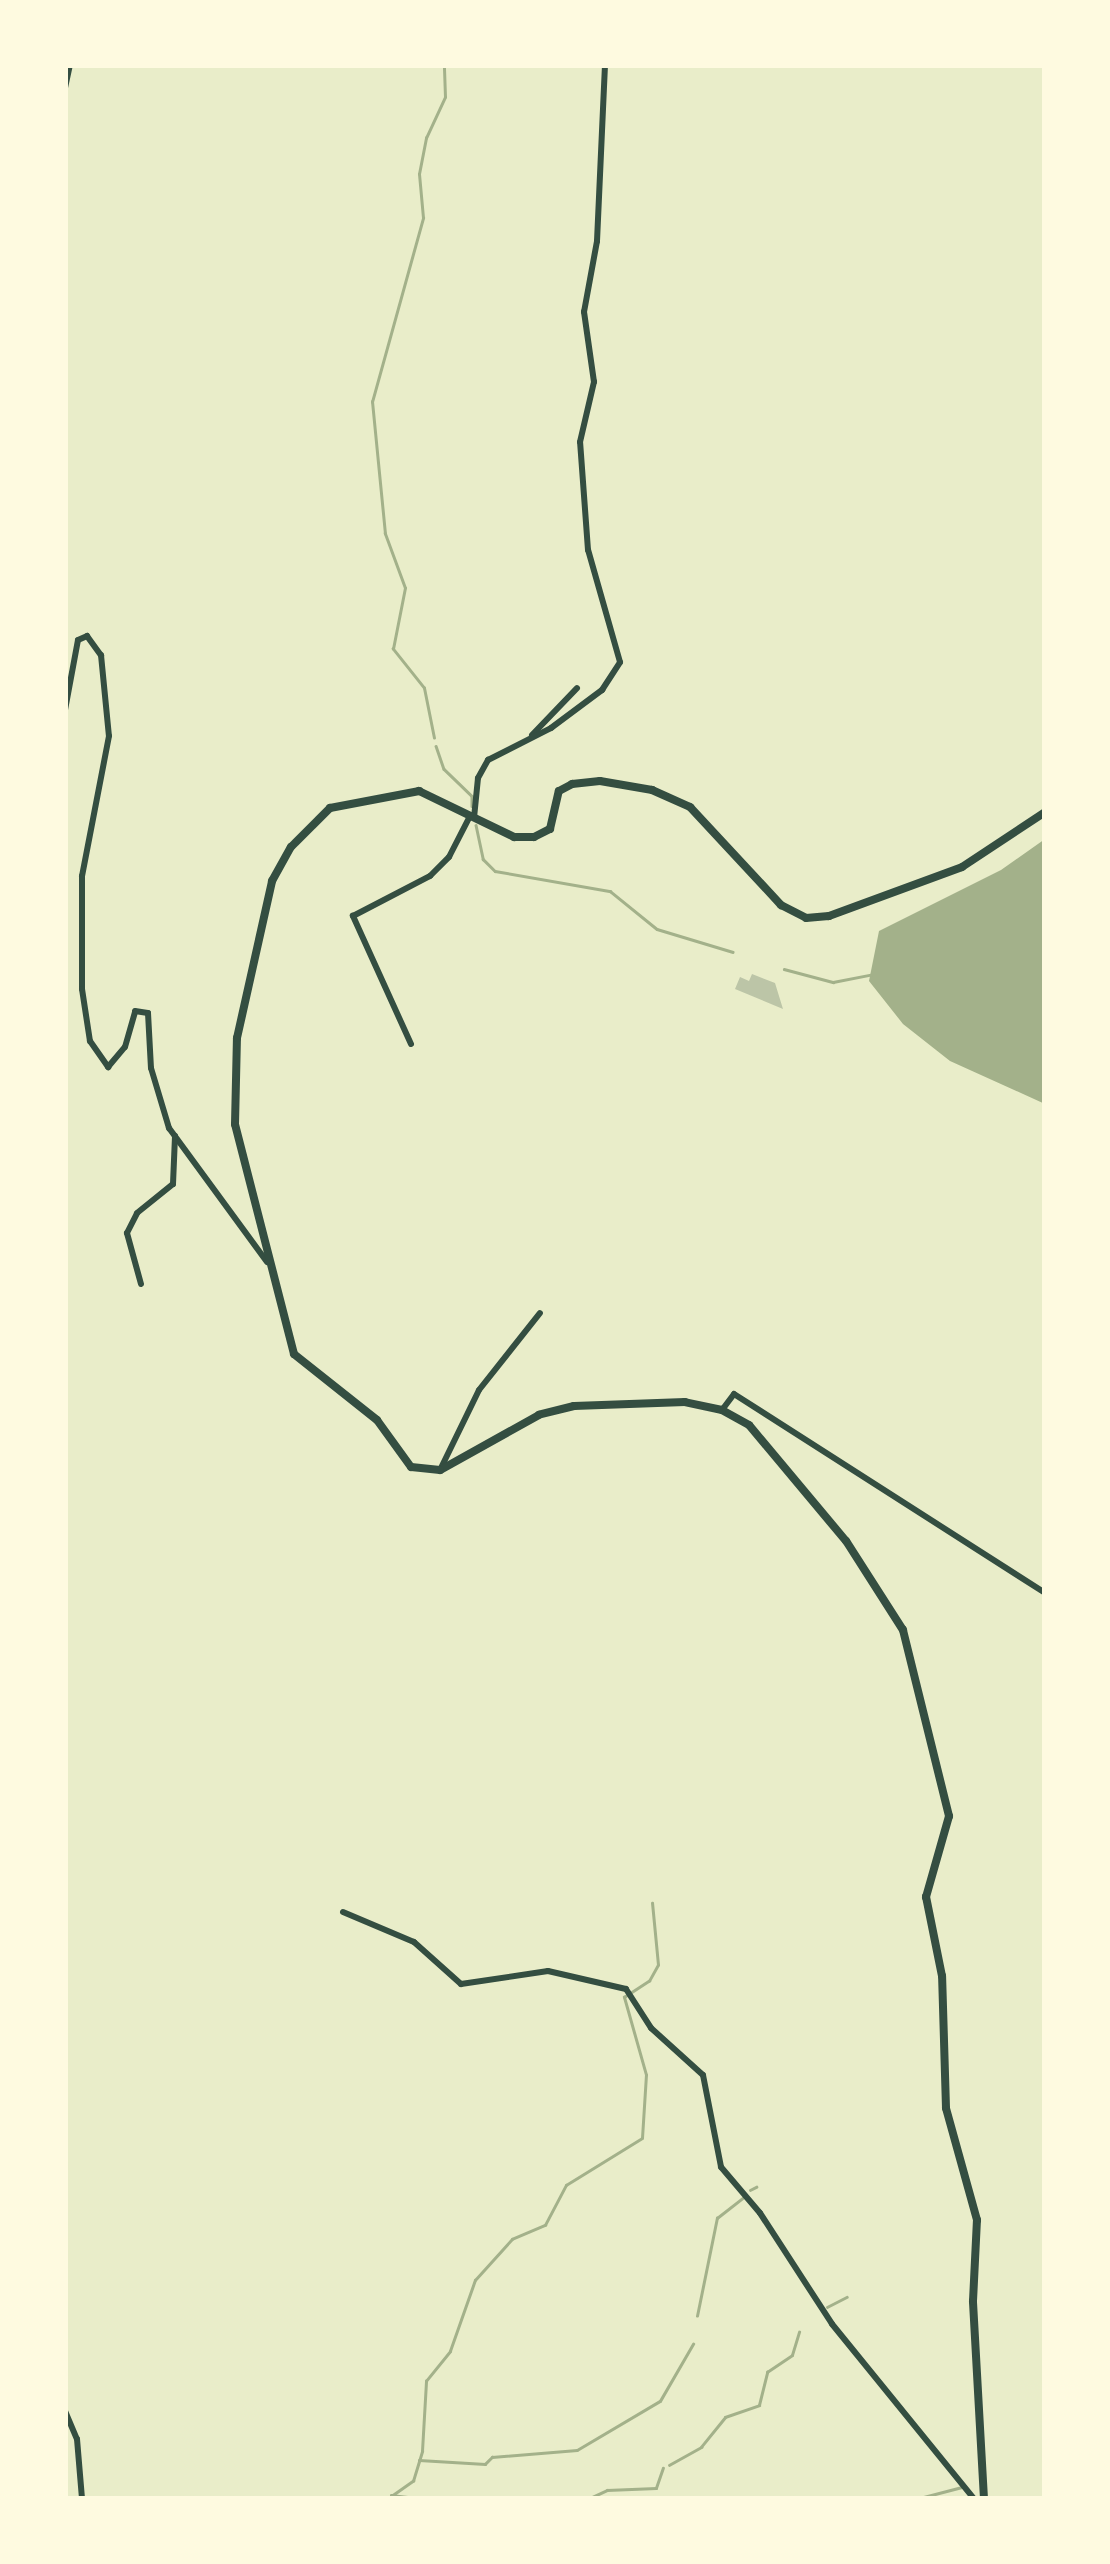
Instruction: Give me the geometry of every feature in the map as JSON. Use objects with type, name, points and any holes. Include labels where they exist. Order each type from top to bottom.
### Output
[{"type":"street","points":[[65,88],[70,65]]},
{"type":"street","points":[[412,1044],[353,916],[430,876],[449,857],[472,817],[478,778],[488,760],[525,744],[602,690],[620,662],[588,550],[580,442],[594,382],[584,312],[597,241],[605,65]]},
{"type":"street","points":[[65,710],[78,640],[87,636],[102,656],[109,736],[82,876],[82,989],[90,1041],[108,1067],[125,1047],[135,1010],[148,1013],[151,1068],[175,1136],[260,1244],[281,1296]]},
{"type":"street","points":[[525,744],[577,688]]},
{"type":"street","points":[[984,2499],[972,2261],[978,2220],[946,2108],[942,1976],[926,1897],[948,1816],[903,1630],[846,1541],[749,1425],[722,1410],[686,1402],[574,1406],[539,1415],[440,1470],[411,1468],[377,1420],[300,1361],[235,1124],[237,1038],[272,881],[292,847],[330,808],[419,792],[514,837],[542,836],[550,829],[559,792],[572,784],[600,781],[652,790],[690,807],[781,904],[806,918],[829,916],[962,866],[1045,812]]},
{"type":"street","points":[[140,1284],[127,1233],[137,1212],[173,1184],[175,1136]]},
{"type":"street","points":[[440,1470],[479,1390],[540,1313]]},
{"type":"street","points":[[722,1410],[734,1394],[1045,1593]]},
{"type":"street","points":[[343,1912],[414,1942],[461,1984],[548,1972],[628,1991],[650,2028],[703,2075],[721,2168],[760,2213],[832,2324],[974,2499]]},
{"type":"street","points":[[65,2411],[77,2439],[82,2499]]},
{"type":"shaded area","points":[[1045,839],[1045,1104],[950,1061],[903,1024],[869,981],[879,931],[1001,870]]},
{"type":"building","points":[[752,974],[775,983],[783,1009],[735,989],[740,977],[749,981]]},
{"type":"waterway","points":[[434,738],[424,688],[393,649],[405,588],[385,534],[372,402],[423,218],[419,174],[426,138],[445,97],[444,65]]},
{"type":"waterway","points":[[436,746],[444,769],[472,796],[472,806]]},
{"type":"waterway","points":[[476,825],[483,859],[495,871],[610,891],[657,929],[733,952]]},
{"type":"waterway","points":[[784,969],[833,982],[870,975]]},
{"type":"waterway","points":[[387,2499],[413,2481],[422,2451],[426,2381],[450,2351],[475,2280],[512,2239],[545,2225],[566,2185],[642,2138],[646,2075],[624,1997],[649,1981],[658,1965],[652,1903]]},
{"type":"waterway","points":[[750,2190],[756,2187]]},
{"type":"waterway","points":[[697,2316],[717,2218],[743,2198]]},
{"type":"waterway","points":[[827,2307],[847,2297]]},
{"type":"waterway","points":[[669,2465],[701,2447],[725,2417],[759,2405],[767,2372],[792,2355],[799,2332]]},
{"type":"waterway","points":[[419,2460],[485,2464],[492,2457],[577,2450],[660,2401],[693,2344]]},
{"type":"waterway","points":[[588,2499],[607,2490],[656,2488],[663,2468]]},
{"type":"waterway","points":[[916,2499],[962,2487]]},
{"type":"waterway","points":[[391,2495],[424,2499]]}]
